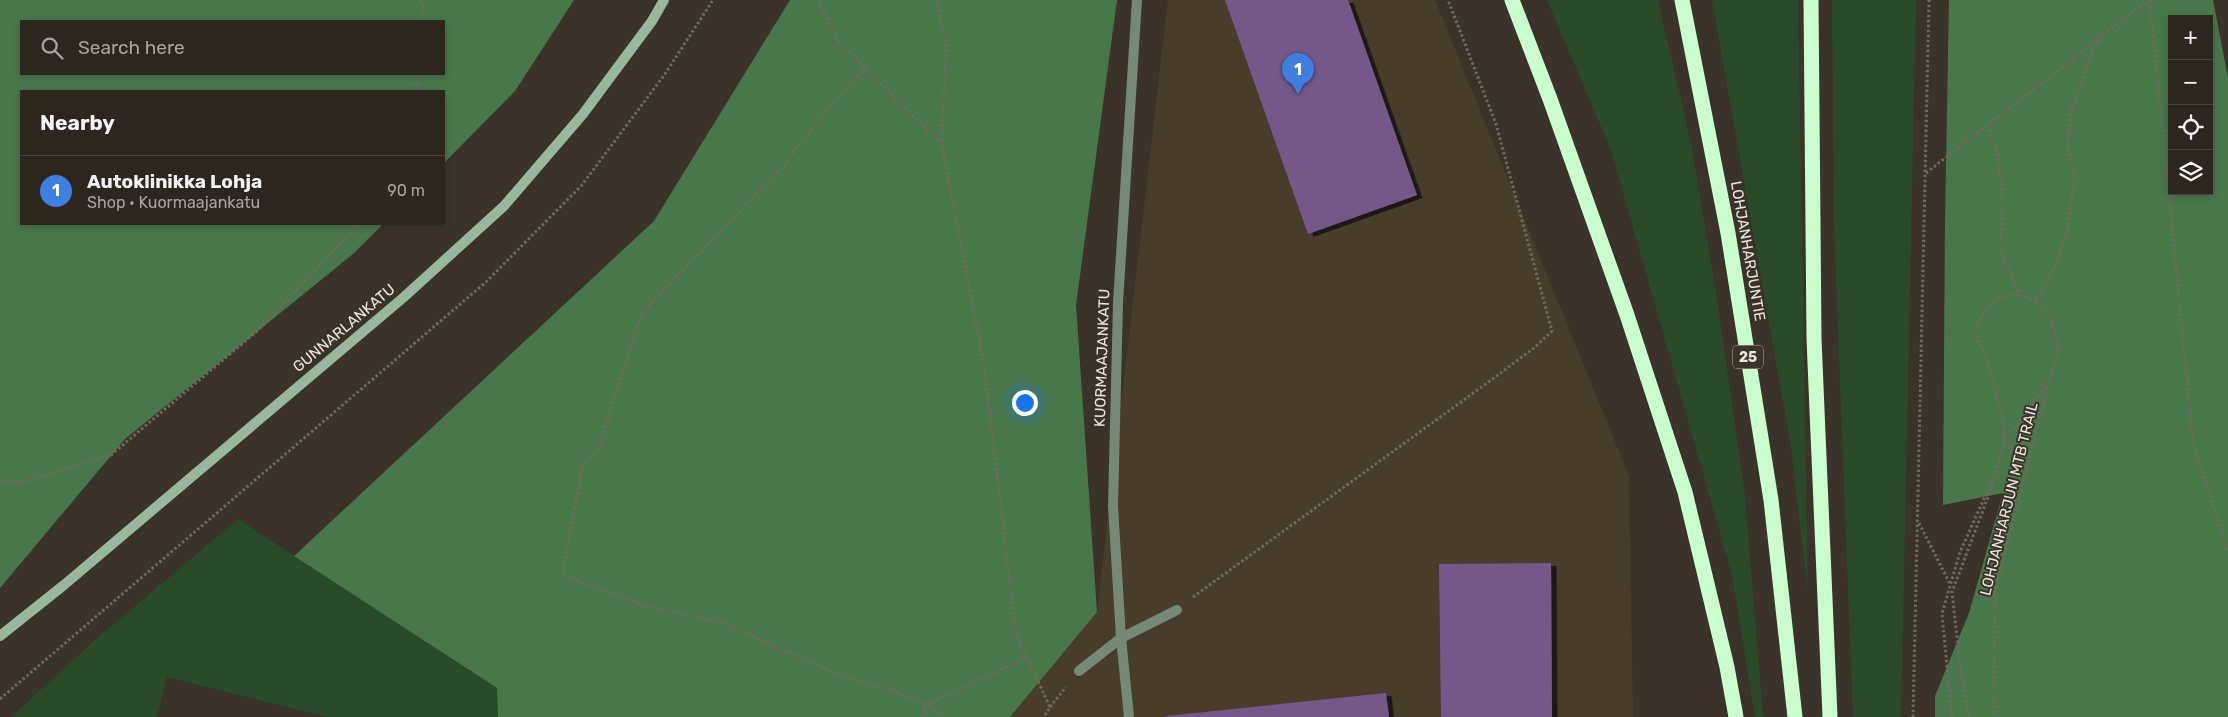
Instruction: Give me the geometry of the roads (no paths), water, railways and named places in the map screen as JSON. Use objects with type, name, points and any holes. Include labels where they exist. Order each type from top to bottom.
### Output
[{"type":"highway","points":[[1512,0],[1550,99],[1624,305],[1686,492],[1727,667],[1736,717]]},
{"type":"highway","name":"LOHJANHARJUNTIE","points":[[1682,0],[1728,233],[1771,500],[1795,717]]},
{"type":"highway","points":[[1811,0],[1814,339],[1830,717]]},
{"type":"street","name":"GUNNARLANKATU","points":[[0,636],[64,585],[389,310],[504,206],[583,114],[652,21],[664,0]]},
{"type":"street","name":"KUORMAAJANKATU","points":[[1129,717],[1121,638],[1113,506],[1118,303],[1136,0]]},
{"type":"street","points":[[1079,671],[1121,638],[1177,610]]},
{"type":"place","name":"Autoklinikka Lohja","points":[[1298,94]]}]
